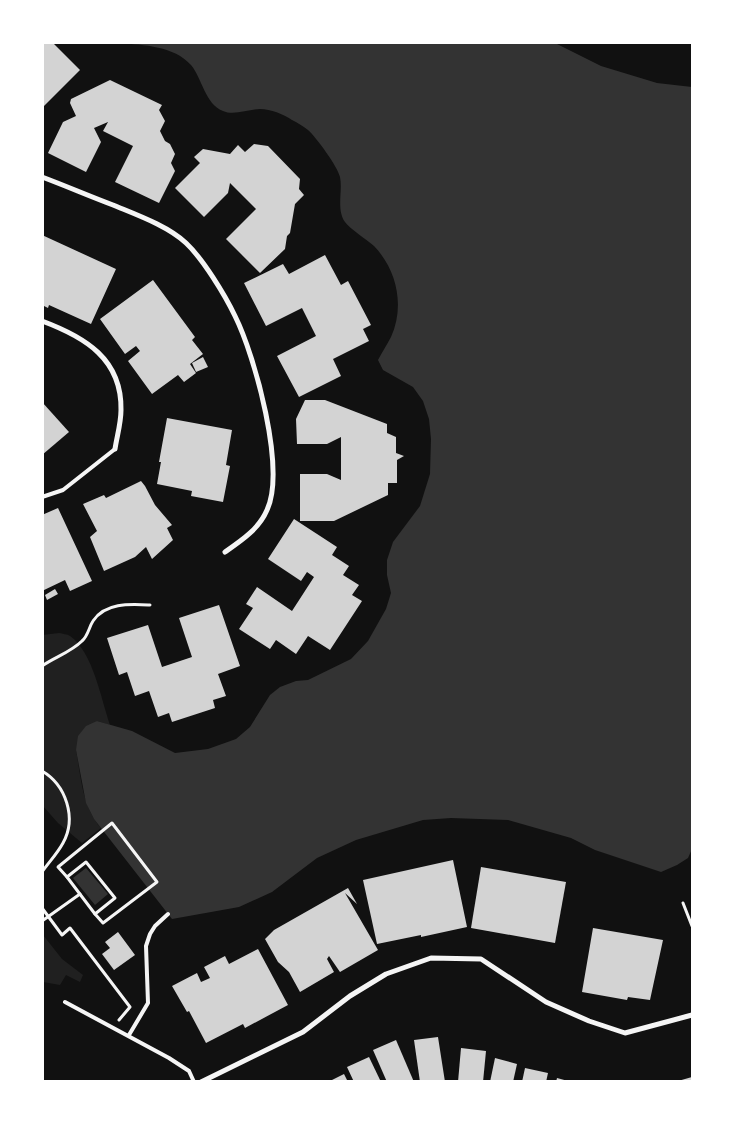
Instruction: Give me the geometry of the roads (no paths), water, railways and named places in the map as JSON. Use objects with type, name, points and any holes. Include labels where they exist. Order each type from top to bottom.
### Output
[{"type":"street","points":[[42,177],[151,220],[186,243],[211,274],[235,316],[253,363],[270,436],[274,484],[267,510],[249,535],[225,552]]},
{"type":"street","points":[[42,321],[77,335],[96,349],[110,366],[120,389],[122,411],[115,449]]},
{"type":"street","points":[[202,1082],[303,1032],[350,996],[386,974],[431,958],[481,959],[546,1002],[589,1021],[625,1033],[692,1014]]},
{"type":"lane","points":[[42,497],[63,490],[115,449]]},
{"type":"lane","points":[[128,1035],[148,1003],[146,946],[155,926],[168,914]]},
{"type":"lane","points":[[66,1002],[113,1026],[189,1071],[194,1082]]}]
